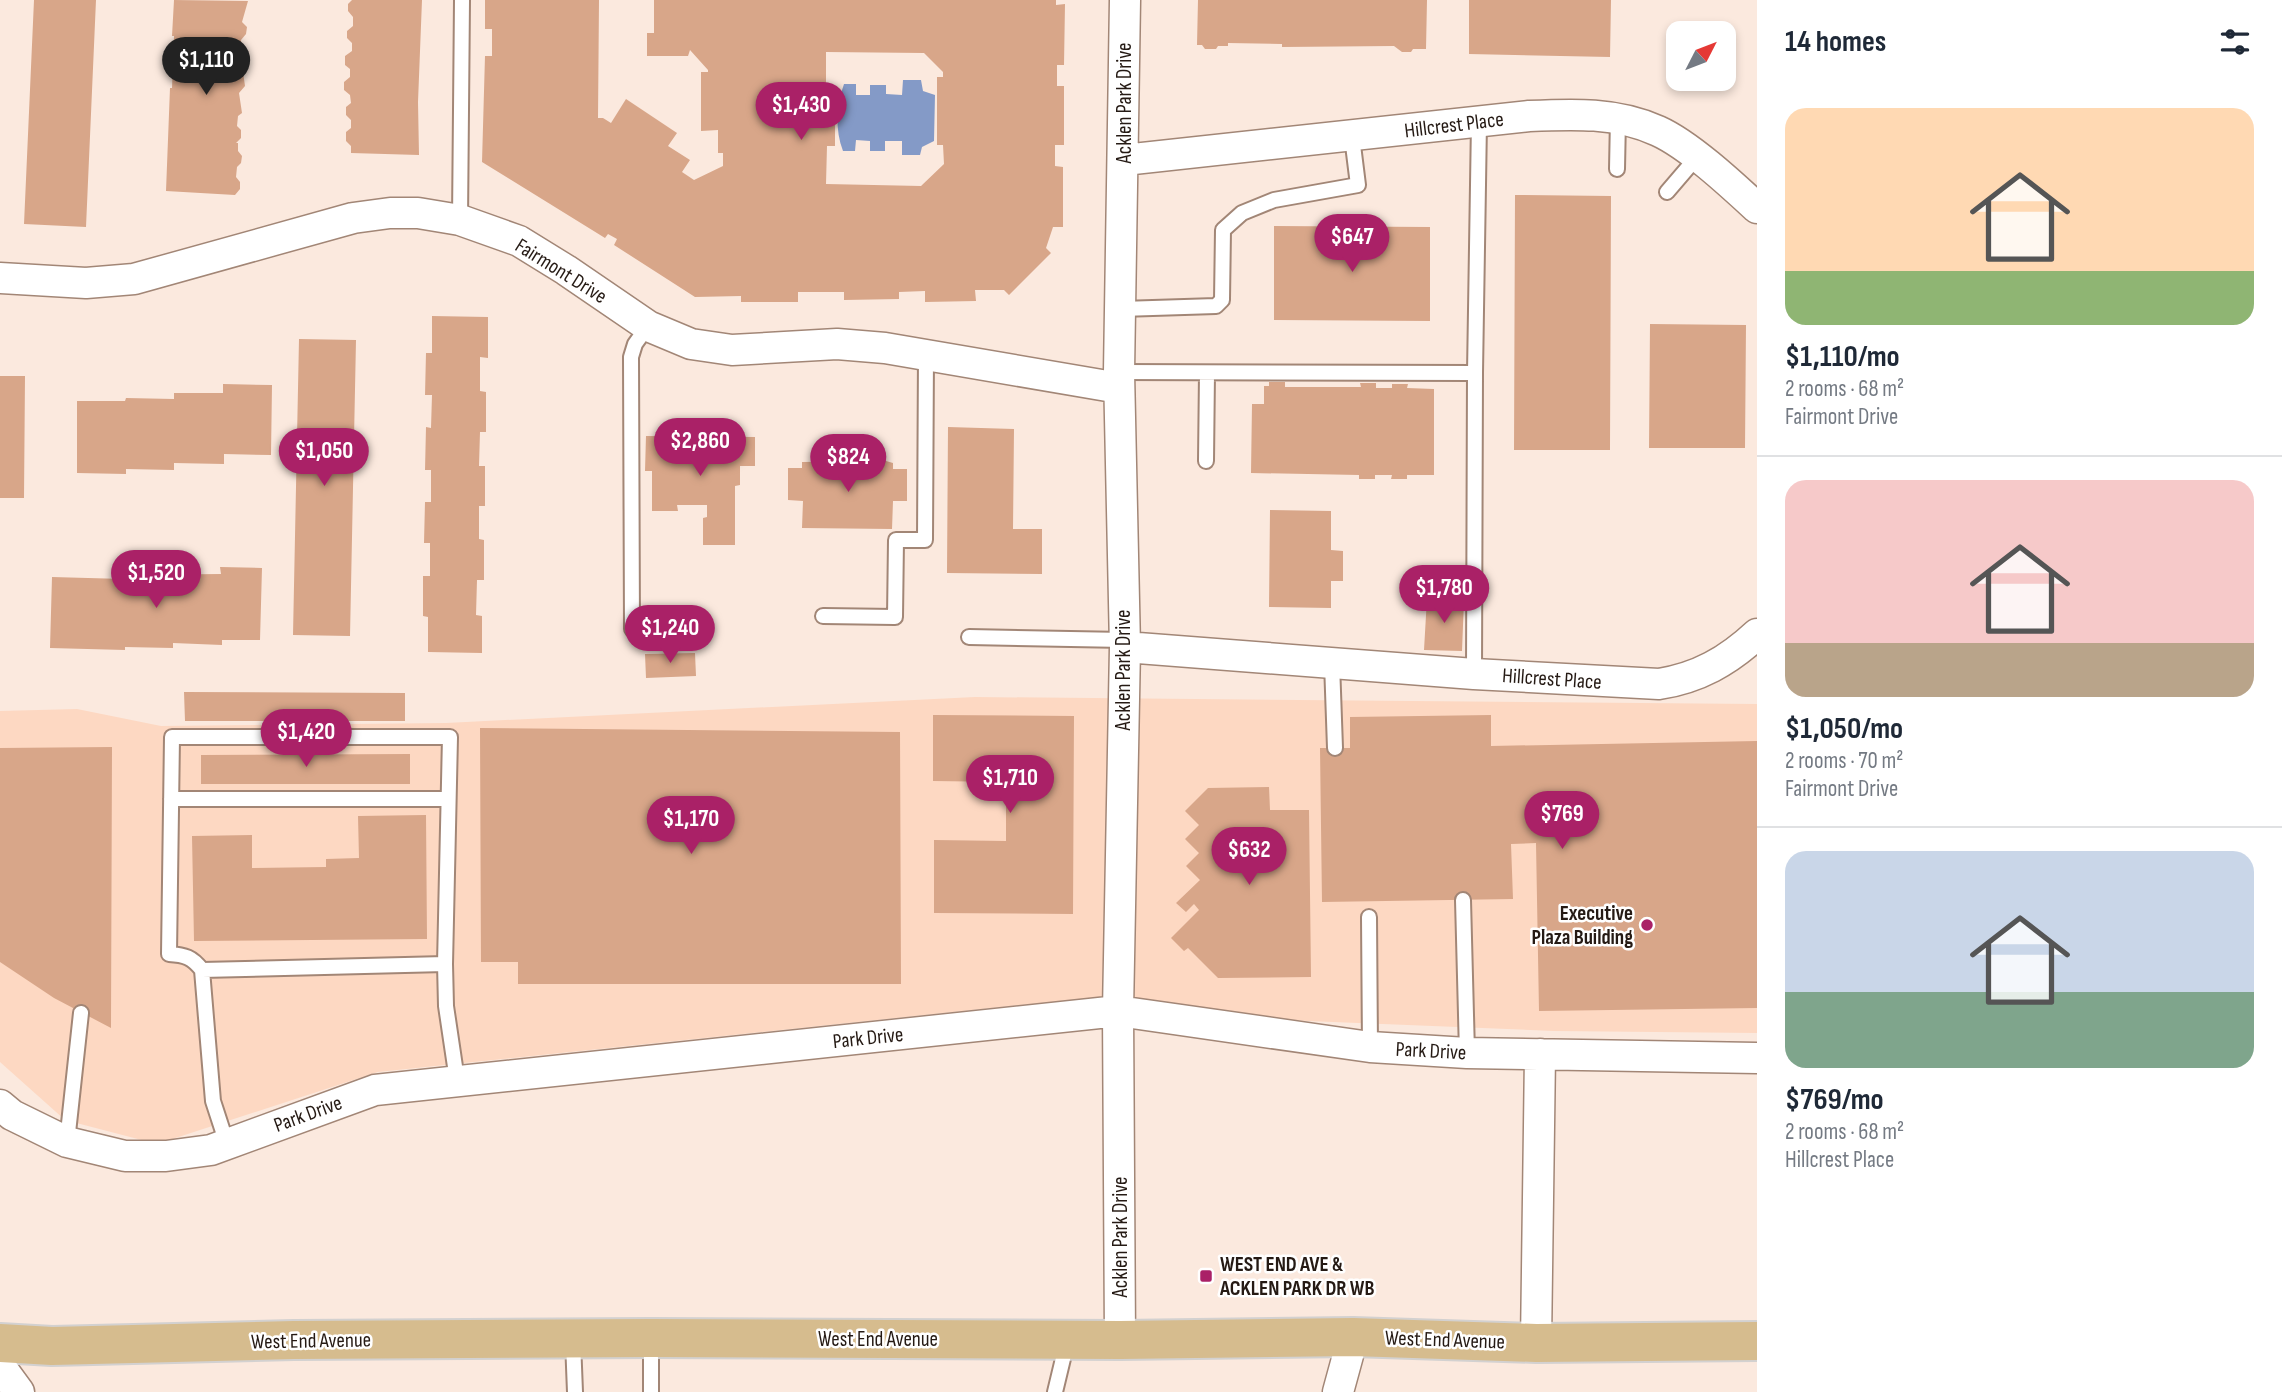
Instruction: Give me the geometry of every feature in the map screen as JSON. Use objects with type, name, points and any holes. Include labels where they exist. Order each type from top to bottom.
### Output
[{"type":"main road","name":"West End Avenue","points":[[0,1343],[52,1346],[294,1340],[1120,1340],[1353,1337],[1536,1343],[1757,1341]]},
{"type":"street","name":"Acklen Park Drive","points":[[1120,1340],[1118,1011],[1125,643],[1119,380],[1125,0]]},
{"type":"street","name":"Hillcrest Place","points":[[1124,160],[1563,114],[1618,118],[1659,131],[1697,157],[1757,208]]},
{"type":"street","name":"Fairmont Drive","points":[[0,278],[86,283],[134,279],[353,218],[390,213],[418,213],[460,220],[519,241],[648,326],[675,339],[710,349],[837,344],[1119,380]]},
{"type":"street","name":"Hillcrest Place","points":[[1125,643],[1474,674],[1659,684],[1681,681],[1701,674],[1741,649],[1757,634]]},
{"type":"street","name":"Park Drive","points":[[0,1105],[12,1115],[67,1142],[125,1156],[166,1156],[200,1152],[227,1144],[375,1090],[1118,1011],[1370,1047],[1467,1052],[1757,1058]]},
{"type":"street","points":[[1536,1343],[1540,1054]]},
{"type":"street","points":[[1338,1392],[1353,1337]]},
{"type":"street","points":[[0,1366],[19,1392]]},
{"type":"lane","points":[[460,220],[462,0]]},
{"type":"lane","points":[[1616,169],[1618,118]]},
{"type":"lane","points":[[1474,674],[1479,122]]},
{"type":"lane","points":[[1121,309],[1216,306],[1222,300],[1223,230],[1242,214],[1275,200],[1358,185],[1352,136]]},
{"type":"lane","points":[[1667,192],[1697,157]]},
{"type":"lane","points":[[632,629],[631,356],[635,344],[648,326]]},
{"type":"lane","points":[[823,616],[895,617],[897,540],[925,540],[926,354]]},
{"type":"lane","points":[[1119,380],[1207,373],[1475,373]]},
{"type":"lane","points":[[1206,461],[1207,373]]},
{"type":"lane","points":[[969,637],[1125,643]]},
{"type":"lane","points":[[1332,663],[1335,748]]},
{"type":"lane","points":[[227,1144],[213,1101],[202,970],[186,955],[169,954],[172,737],[450,737],[445,964],[446,1006],[457,1080]]},
{"type":"lane","points":[[171,799],[448,799]]},
{"type":"lane","points":[[1463,900],[1467,1052]]},
{"type":"lane","points":[[1369,918],[1370,1047]]},
{"type":"lane","points":[[202,970],[445,964]]},
{"type":"lane","points":[[67,1142],[81,1013]]},
{"type":"lane","points":[[651,1338],[651,1392]]},
{"type":"lane","points":[[573,1339],[575,1392]]},
{"type":"lane","points":[[1055,1392],[1067,1340]]},
{"type":"shaded area","points":[[975,697],[1757,704],[1757,1033],[1554,1031],[1308,1021],[1030,1004],[378,1072],[157,1144],[65,1120],[0,1062],[0,711],[77,709],[161,726],[446,723]]},
{"type":"water","points":[[903,80],[921,80],[923,91],[935,95],[934,141],[922,147],[920,155],[902,155],[902,141],[885,141],[885,151],[870,151],[870,141],[856,140],[855,151],[843,151],[838,118],[844,84],[856,84],[856,95],[870,95],[870,85],[886,85],[886,94],[902,95]]},
{"type":"building","points":[[34,0],[96,0],[86,227],[24,224]]},
{"type":"building","points":[[174,0],[248,1],[242,22],[247,27],[246,34],[241,40],[247,60],[242,65],[245,86],[239,93],[242,113],[238,116],[237,126],[241,130],[241,138],[236,143],[242,156],[236,177],[240,182],[240,189],[235,195],[166,191]]},
{"type":"building","points":[[352,0],[422,0],[419,155],[351,153],[351,146],[346,141],[351,120],[346,115],[346,107],[351,103],[350,95],[344,90],[344,82],[350,77],[345,56],[352,51],[347,31],[353,26],[353,17],[348,11],[348,4]]},
{"type":"building","points":[[485,0],[599,0],[598,118],[611,123],[626,99],[677,133],[668,146],[690,160],[682,172],[694,180],[723,166],[723,153],[718,153],[718,130],[701,131],[701,72],[708,70],[690,50],[688,56],[647,56],[647,33],[654,33],[654,0],[1056,0],[1056,5],[1065,4],[1064,65],[1057,65],[1057,86],[1064,86],[1064,145],[1055,145],[1055,166],[1063,167],[1063,227],[1053,227],[1046,248],[1051,253],[1009,295],[1004,290],[975,290],[976,301],[925,302],[925,291],[899,292],[899,299],[844,300],[844,292],[798,292],[798,302],[741,302],[741,296],[695,297],[614,245],[617,239],[608,234],[605,238],[482,162],[485,56],[492,56],[492,29],[485,29]],"holes":[[[826,52],[924,53],[943,72],[943,77],[937,77],[937,145],[943,145],[944,164],[921,186],[826,184],[827,146],[835,146],[835,93],[826,93]]]},
{"type":"building","points":[[1198,0],[1427,0],[1426,49],[1402,52],[1394,46],[1282,47],[1282,44],[1228,43],[1228,46],[1205,49],[1202,45],[1197,45]]},
{"type":"building","points":[[1469,0],[1611,0],[1610,57],[1469,54]]},
{"type":"building","points":[[1515,195],[1611,196],[1610,450],[1514,450]]},
{"type":"building","points":[[1274,226],[1430,227],[1430,321],[1274,320]]},
{"type":"building","points":[[432,316],[488,317],[488,358],[480,357],[480,391],[486,392],[486,432],[480,432],[479,466],[485,466],[485,506],[479,506],[479,539],[484,540],[484,580],[477,580],[476,615],[482,616],[482,653],[428,652],[428,617],[423,616],[423,576],[430,576],[430,543],[424,543],[425,502],[431,502],[431,470],[425,470],[426,427],[431,428],[432,395],[425,395],[426,353],[432,353]]},
{"type":"building","points":[[1650,324],[1746,325],[1745,448],[1649,448]]},
{"type":"building","points":[[299,339],[356,340],[350,636],[293,635]]},
{"type":"building","points":[[0,376],[25,376],[24,498],[0,498]]},
{"type":"building","points":[[1269,382],[1285,382],[1285,387],[1361,387],[1360,383],[1376,383],[1376,388],[1408,384],[1407,388],[1434,389],[1434,475],[1407,475],[1407,479],[1391,479],[1392,475],[1375,475],[1375,479],[1359,479],[1359,475],[1251,473],[1252,404],[1264,404],[1264,386],[1269,386]]},
{"type":"building","points":[[223,384],[272,385],[271,455],[224,454],[224,464],[174,463],[174,470],[126,469],[126,474],[77,473],[77,401],[174,399],[174,393],[223,393]]},
{"type":"building","points":[[948,427],[1014,429],[1013,529],[1042,529],[1042,574],[947,573]]},
{"type":"building","points":[[646,436],[755,437],[755,466],[740,466],[740,485],[735,486],[735,545],[703,545],[703,518],[707,517],[707,505],[677,505],[678,511],[652,511],[652,471],[645,471]]},
{"type":"building","points":[[802,462],[893,463],[893,469],[907,469],[907,501],[893,501],[892,529],[802,528],[803,501],[788,500],[788,468],[802,468]]},
{"type":"building","points":[[1270,510],[1331,511],[1331,550],[1343,551],[1343,581],[1331,581],[1331,608],[1269,607]]},
{"type":"building","points":[[220,567],[262,568],[260,640],[222,640],[222,645],[173,643],[173,648],[125,647],[125,650],[50,648],[52,577],[124,579],[124,575],[221,574]]},
{"type":"building","points":[[1427,598],[1464,600],[1462,651],[1424,650]]},
{"type":"building","points":[[695,653],[696,676],[646,678],[645,654]]},
{"type":"building","points":[[184,692],[405,693],[405,721],[185,721]]},
{"type":"building","points":[[933,715],[1074,716],[1073,914],[934,913],[934,840],[1006,841],[1006,782],[933,781]]},
{"type":"building","points":[[1491,715],[1491,746],[1757,741],[1757,1008],[1539,1011],[1536,843],[1511,844],[1513,899],[1322,902],[1320,748],[1350,748],[1350,717]]},
{"type":"building","points":[[480,728],[900,732],[901,984],[518,984],[518,962],[481,962]]},
{"type":"building","points":[[112,747],[111,1028],[54,998],[0,962],[0,748]]},
{"type":"building","points":[[410,754],[410,784],[201,784],[201,755]]},
{"type":"building","points":[[1269,787],[1270,810],[1309,810],[1311,977],[1218,978],[1188,948],[1184,951],[1171,938],[1199,910],[1194,904],[1186,912],[1176,903],[1200,880],[1186,866],[1199,853],[1185,839],[1199,825],[1185,811],[1208,788]]},
{"type":"building","points":[[426,815],[427,939],[194,941],[192,836],[252,835],[252,868],[326,867],[326,859],[359,858],[358,816]]},
{"type":"place","name":"Executive Plaza Building","points":[[1647,925]]},
{"type":"place","name":"WEST END AVE & ACKLEN PARK DR WB","points":[[1206,1276]]}]
